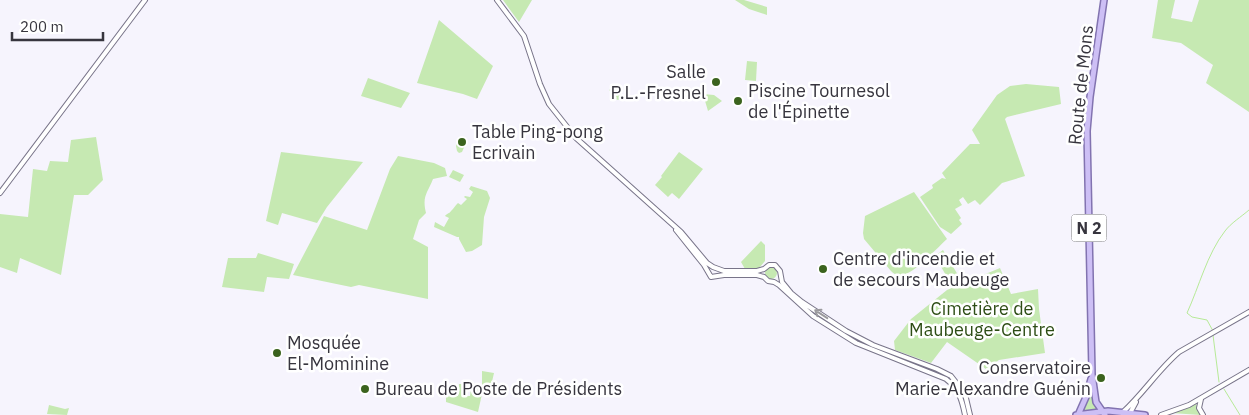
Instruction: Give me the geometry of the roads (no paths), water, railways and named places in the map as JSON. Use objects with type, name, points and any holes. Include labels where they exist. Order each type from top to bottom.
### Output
[{"type":"main road","name":"Route de Mons","points":[[1104,0],[1087,131],[1092,374],[1094,397],[1104,413]]},
{"type":"main road","name":"N 2","points":[[1077,415],[1086,397],[1092,374]]},
{"type":"main road","name":"N 2","points":[[1077,415],[1104,413]]},
{"type":"main road","points":[[1104,413],[1145,415]]},
{"type":"street","points":[[0,193],[145,0]]},
{"type":"street","points":[[497,0],[524,36],[544,95],[568,130],[681,232],[706,263],[718,270],[743,272],[764,269],[769,265],[775,265],[780,271],[780,276],[785,286],[797,298],[846,331],[873,345],[952,376],[964,394],[966,415]]},
{"type":"street","points":[[671,224],[708,271],[711,278],[724,274],[757,275],[764,277],[768,282],[774,282],[813,316],[856,343],[952,384],[961,396],[966,415]]},
{"type":"street","points":[[708,271],[713,267]]},
{"type":"street","points":[[764,269],[764,277]]},
{"type":"street","points":[[717,276],[718,270]]},
{"type":"street","points":[[774,282],[780,276]]},
{"type":"street","points":[[1127,414],[1172,358],[1249,312]]},
{"type":"street","points":[[1161,415],[1185,407],[1249,370]]},
{"type":"street","points":[[1202,398],[1199,402],[1199,408],[1203,415]]},
{"type":"street","points":[[1127,414],[1137,400]]},
{"type":"street","points":[[1135,405],[1138,414]]},
{"type":"waterway","points":[[1213,331],[1207,320],[1192,317],[1187,313],[1208,260],[1219,240],[1230,225],[1249,210]]},
{"type":"waterway","points":[[1213,335],[1219,382]]},
{"type":"waterway","points":[[1224,389],[1240,415]]},
{"type":"place","name":"Salle P.L.-Fresnel","points":[[716,82]]},
{"type":"place","name":"Piscine Tournesol de l'Épinette","points":[[738,101]]},
{"type":"place","name":"Table Ping-pong Ecrivain","points":[[462,142]]},
{"type":"place","name":"Centre d'incendie et de secours Maubeuge","points":[[823,269]]},
{"type":"place","name":"Mosquée El-Mominine","points":[[277,353]]},
{"type":"place","name":"Conservatoire Marie-Alexandre Guénin","points":[[1101,378]]},
{"type":"place","name":"Bureau de Poste de Présidents","points":[[365,389]]},
{"type":"park label","name":"Cimetière de Maubeuge-Centre","points":[[982,319]]}]
